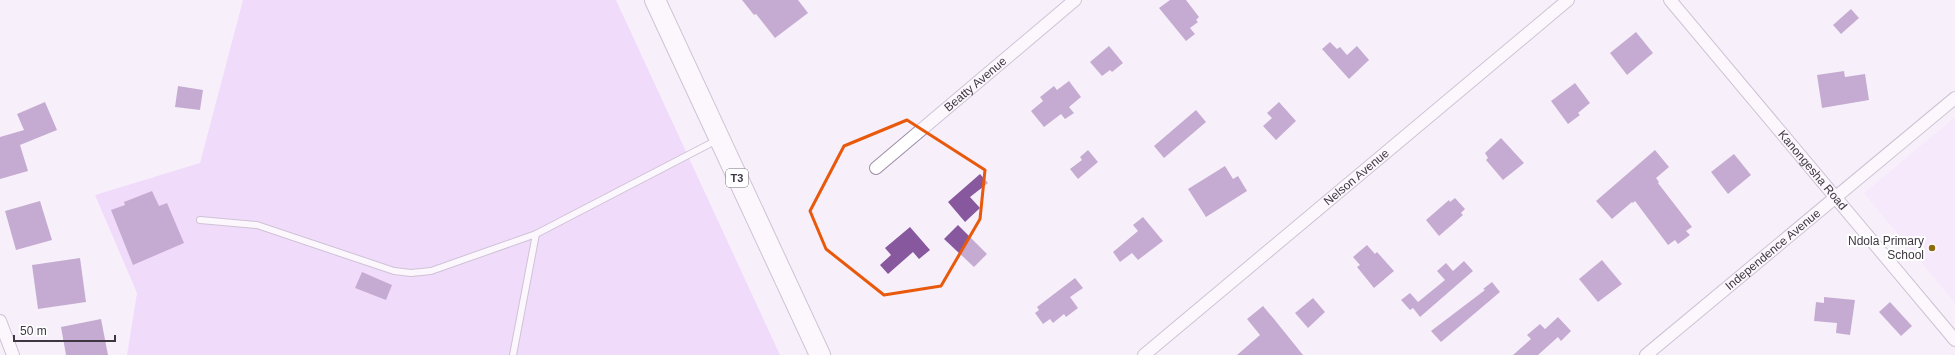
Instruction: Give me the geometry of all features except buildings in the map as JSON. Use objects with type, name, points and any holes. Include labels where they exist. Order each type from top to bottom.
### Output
[{"type":"highway","name":"T3","points":[[655,0],[820,355]]},
{"type":"street","name":"Beatty Avenue","points":[[876,168],[1075,0]]},
{"type":"street","name":"Nelson Avenue","points":[[1144,355],[1568,0]]},
{"type":"street","name":"Kanongesha Road","points":[[1670,0],[1836,196],[1955,340]]},
{"type":"street","name":"Independence Avenue","points":[[1646,355],[1955,98]]},
{"type":"street","points":[[0,321],[13,355]]},
{"type":"lane","points":[[200,220],[257,225],[394,271],[412,273],[431,271],[536,234],[719,139]]},
{"type":"lane","points":[[513,355],[536,234]]},
{"type":"highlighted area","points":[[907,120],[985,170],[980,219],[941,286],[884,295],[826,249],[810,211],[844,146]]},
{"type":"shaded area","points":[[243,0],[616,0],[780,355],[127,355],[137,293],[95,195],[200,163]]},
{"type":"shaded area","name":"Ndola Primary School","points":[[1955,117],[1955,303],[1864,193]]},
{"type":"place","name":"Ndola Primary School","points":[[1932,248]]}]
